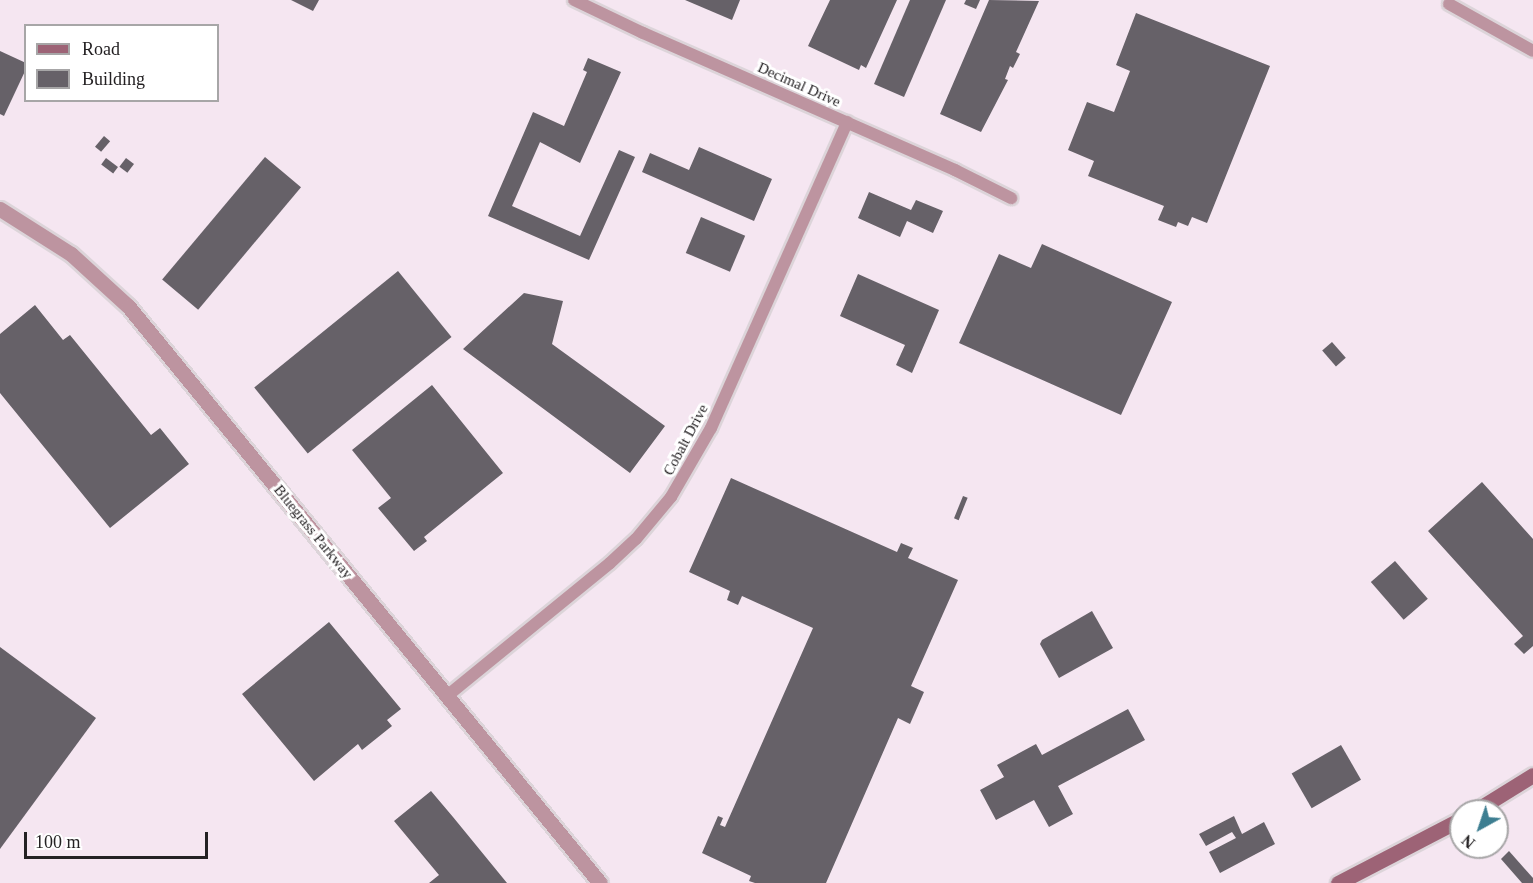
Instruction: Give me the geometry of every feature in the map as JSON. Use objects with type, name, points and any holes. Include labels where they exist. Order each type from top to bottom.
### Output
[{"type":"main road","points":[[1494,799],[1533,775]]},
{"type":"main road","points":[[1338,883],[1449,825]]},
{"type":"street","name":"Decimal Drive","points":[[574,0],[1011,198]]},
{"type":"street","points":[[1449,4],[1533,51]]},
{"type":"street","name":"Cobalt Drive","points":[[447,696],[610,563],[636,538],[671,497],[697,457],[715,421],[847,122]]},
{"type":"street","name":"Bluegrass Parkway","points":[[0,209],[71,254],[128,306],[600,883]]},
{"type":"shaded area","points":[[0,0],[1533,0],[1533,883],[0,883]]},
{"type":"building","points":[[291,0],[319,0],[313,11]]},
{"type":"building","points":[[685,0],[740,0],[732,20]]},
{"type":"building","points":[[830,0],[897,0],[866,68],[861,65],[859,70],[808,46]]},
{"type":"building","points":[[910,0],[946,0],[904,97],[874,84]]},
{"type":"building","points":[[966,0],[980,0],[976,9],[964,4]]},
{"type":"building","points":[[989,0],[1039,1],[1016,52],[1020,54],[1013,68],[1010,66],[1005,79],[1008,80],[981,132],[940,114]]},
{"type":"building","points":[[1136,13],[1270,66],[1207,223],[1192,217],[1188,226],[1178,222],[1176,227],[1158,220],[1164,206],[1088,176],[1094,161],[1068,150],[1087,102],[1114,112],[1130,71],[1116,65]]},
{"type":"building","points":[[0,51],[24,62],[24,73],[4,116],[0,114]]},
{"type":"building","points":[[588,58],[621,72],[580,163],[540,142],[512,206],[580,236],[619,150],[635,157],[589,260],[488,216],[533,112],[564,126],[587,72],[583,70]]},
{"type":"building","points":[[104,136],[110,141],[101,152],[95,147]]},
{"type":"building","points":[[699,147],[772,179],[754,221],[642,172],[650,153],[689,170]]},
{"type":"building","points":[[265,157],[301,187],[198,310],[162,280]]},
{"type":"building","points":[[106,158],[118,167],[113,173],[101,164]]},
{"type":"building","points":[[126,158],[134,164],[127,173],[119,167]]},
{"type":"building","points":[[869,192],[911,210],[916,200],[943,211],[933,233],[907,221],[900,237],[858,218]]},
{"type":"building","points":[[701,217],[745,236],[730,272],[686,253]]},
{"type":"building","points":[[1042,244],[1172,302],[1121,415],[959,343],[999,254],[1031,268]]},
{"type":"building","points":[[398,271],[451,337],[308,453],[254,387]]},
{"type":"building","points":[[858,274],[939,310],[912,373],[896,365],[905,345],[840,316]]},
{"type":"building","points":[[524,293],[563,301],[552,344],[665,426],[630,473],[463,349]]},
{"type":"building","points":[[35,305],[63,340],[70,335],[151,435],[160,428],[189,464],[110,528],[0,393],[0,334]]},
{"type":"building","points":[[1332,342],[1346,358],[1336,366],[1322,351]]},
{"type":"building","points":[[432,385],[503,473],[424,537],[427,541],[414,551],[378,508],[391,498],[352,450]]},
{"type":"building","points":[[731,478],[897,552],[901,543],[913,548],[908,558],[958,580],[911,686],[924,692],[910,724],[898,718],[826,883],[755,883],[749,881],[751,876],[702,853],[718,816],[723,818],[720,825],[725,827],[813,628],[742,596],[738,605],[727,600],[730,591],[689,572]]},
{"type":"building","points":[[1482,482],[1533,539],[1533,646],[1524,654],[1514,644],[1523,636],[1428,531]]},
{"type":"building","points":[[963,496],[968,498],[959,520],[954,518]]},
{"type":"building","points":[[1395,561],[1428,599],[1404,620],[1371,582]]},
{"type":"building","points":[[1092,611],[1113,648],[1059,678],[1040,644],[1042,640]]},
{"type":"building","points":[[329,622],[401,709],[387,720],[392,726],[362,750],[358,744],[314,781],[242,694]]},
{"type":"building","points":[[0,647],[96,718],[0,849]]},
{"type":"building","points":[[1128,709],[1145,740],[1058,786],[1073,814],[1049,827],[1034,800],[996,820],[980,790],[1004,777],[997,765],[1036,744],[1042,755]]},
{"type":"building","points":[[1341,745],[1361,780],[1312,808],[1292,774]]},
{"type":"building","points":[[431,791],[507,883],[429,883],[439,875],[394,821]]},
{"type":"building","points":[[1234,816],[1242,834],[1264,822],[1275,844],[1220,873],[1209,852],[1236,838],[1232,832],[1206,846],[1199,834]]},
{"type":"building","points":[[1509,851],[1533,878],[1533,883],[1522,883],[1501,859],[1509,859]]}]
